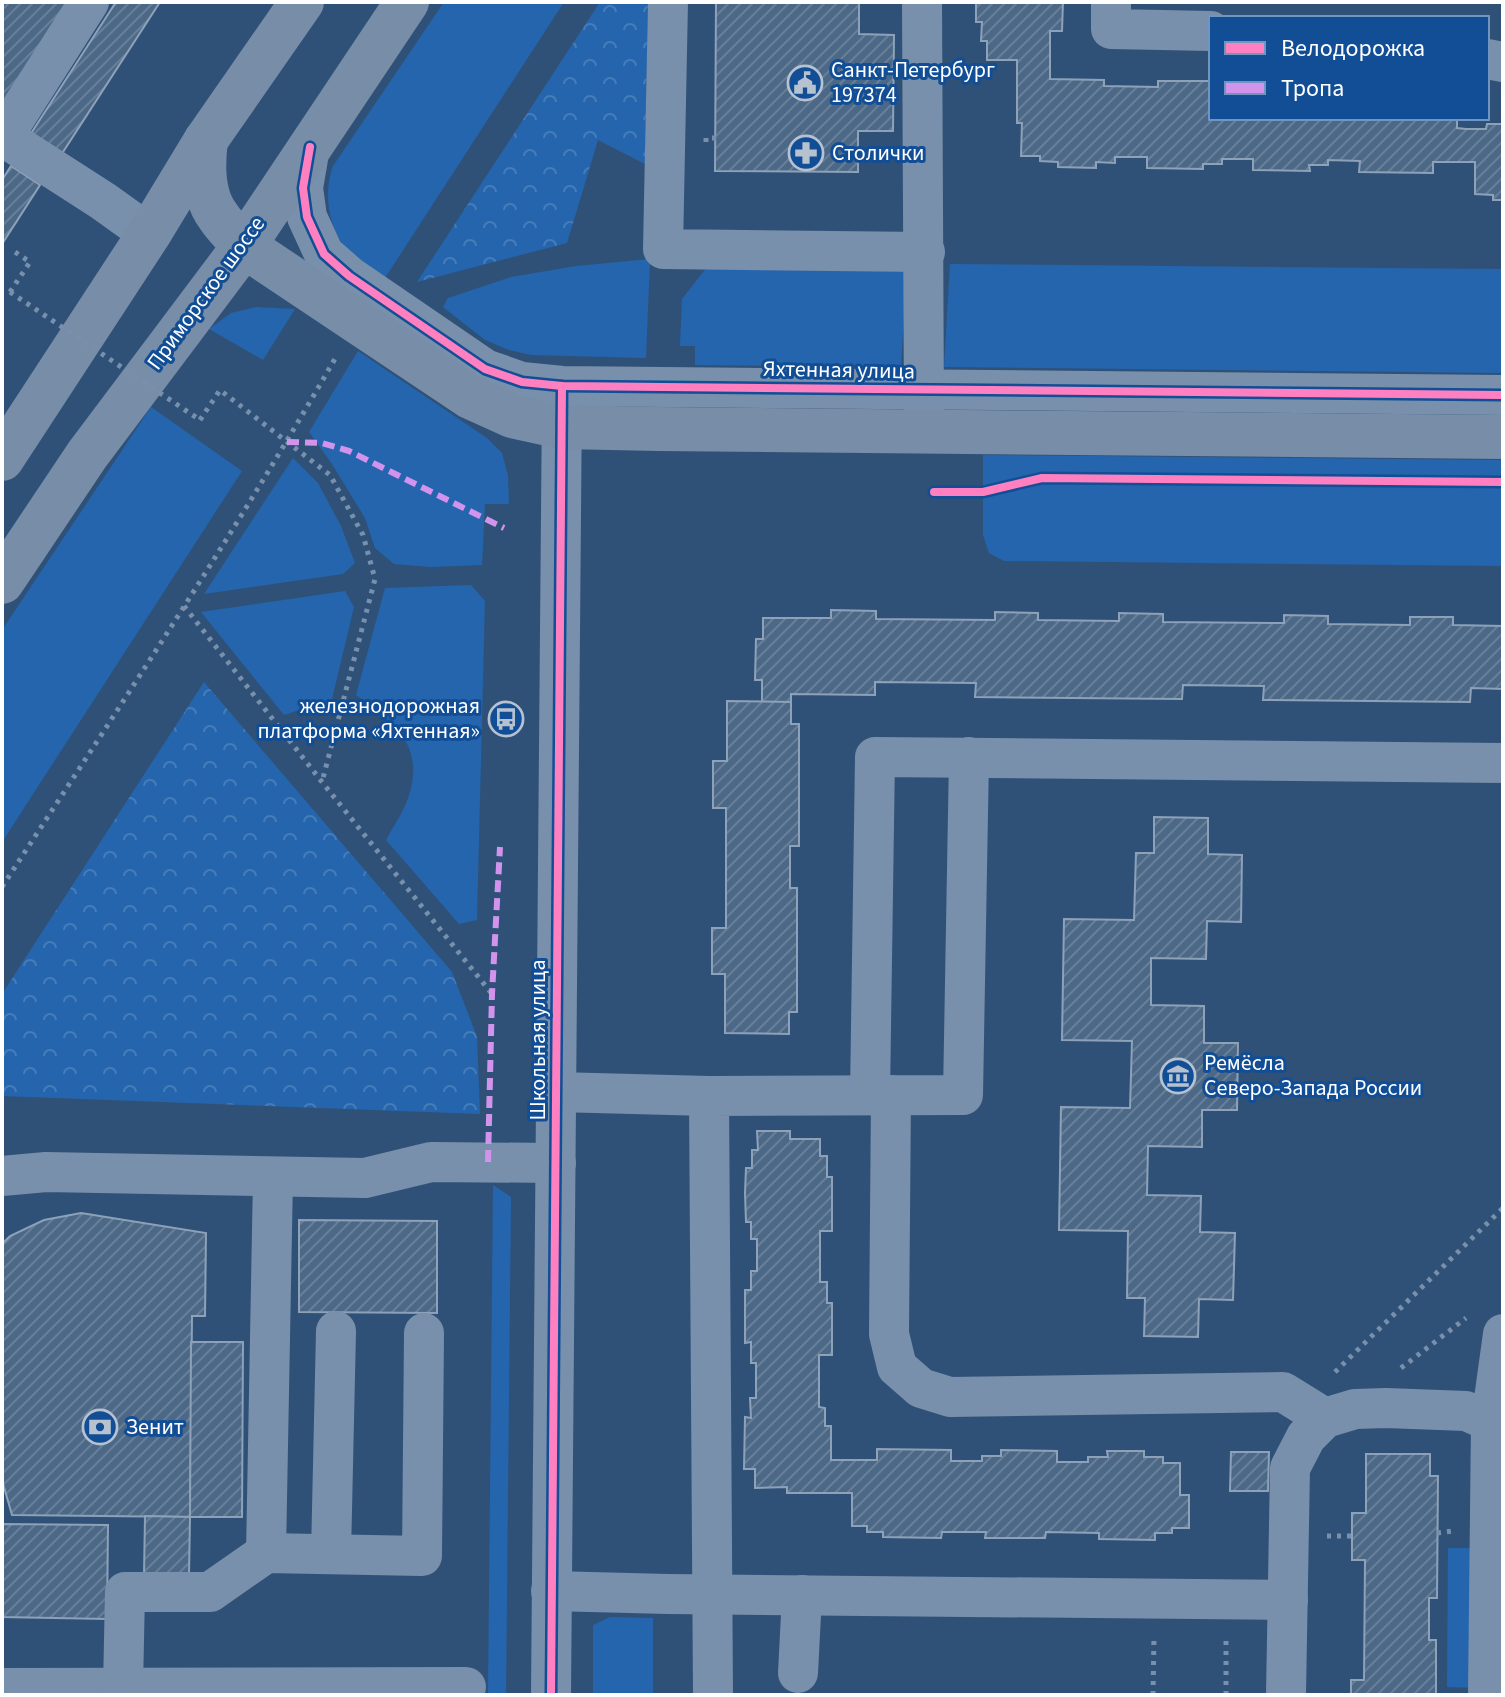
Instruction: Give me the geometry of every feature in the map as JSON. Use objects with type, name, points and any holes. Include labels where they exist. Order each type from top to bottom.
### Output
[{"type":"main road","points":[[2,459],[149,234],[206,140],[302,2]]},
{"type":"main road","name":"Приморское шоссе","points":[[2,582],[87,455],[244,246],[407,2]]},
{"type":"main road","name":"Яхтенная улица","points":[[206,140],[203,167],[211,203],[215,213],[244,246],[470,397],[512,416],[562,406],[924,432],[1503,437]]},
{"type":"street","points":[[89,2],[3,136],[149,234]]},
{"type":"street","points":[[668,2],[663,249],[925,252]]},
{"type":"street","points":[[922,2],[924,432]]},
{"type":"street","points":[[1111,2],[1111,29],[1209,31]]},
{"type":"street","name":"Яхтенная улица","points":[[310,147],[303,188],[307,217],[324,254],[349,276],[485,369],[522,382],[562,406],[925,389],[1503,395]]},
{"type":"street","name":"Школьная улица","points":[[551,1695],[562,406]]},
{"type":"street","points":[[1340,1414],[1283,1392],[950,1397],[921,1388],[897,1367],[889,1334],[880,1095],[875,757],[1503,763]]},
{"type":"street","points":[[556,1092],[709,1096],[963,1095],[969,757]]},
{"type":"street","points":[[709,1096],[713,1695]]},
{"type":"street","points":[[2,1176],[46,1172],[365,1178],[431,1162],[556,1163]]},
{"type":"street","points":[[266,1553],[273,1177]]},
{"type":"street","points":[[331,1554],[336,1331]]},
{"type":"street","points":[[123,1688],[125,1592],[210,1592],[266,1553],[422,1556],[424,1333]]},
{"type":"street","points":[[1488,1695],[1503,1334]]},
{"type":"street","points":[[1286,1695],[1290,1468],[1306,1437],[1340,1414],[1386,1408],[1466,1411],[1497,1424]]},
{"type":"street","points":[[551,1591],[1288,1600]]},
{"type":"street","points":[[798,1673],[802,1595]]},
{"type":"street","points":[[2,1688],[466,1687]]},
{"type":"path","points":[[706,138],[716,138]]},
{"type":"path","points":[[12,250],[30,262],[10,292],[200,420],[220,390],[330,475],[363,535],[375,579],[322,782]]},
{"type":"path","points":[[2,887],[184,606],[287,442],[340,350]]},
{"type":"path","points":[[184,606],[492,994]]},
{"type":"path","points":[[1466,1317],[1340,1414],[1330,1377],[1503,1208]]},
{"type":"path","points":[[1437,1533],[1452,1531]]},
{"type":"path","points":[[1336,1536],[1352,1536]]},
{"type":"path","points":[[1153,1695],[1154,1599]]},
{"type":"path","points":[[1226,1695],[1227,1599]]},
{"type":"green space","points":[[444,2],[564,2],[385,278],[352,255],[338,237],[329,207],[330,176],[333,166]]},
{"type":"green space","points":[[600,2],[648,2],[645,164],[598,140],[567,243],[417,282]]},
{"type":"green space","points":[[650,259],[646,358],[531,355],[509,350],[485,340],[443,307],[448,298],[511,277],[576,266]]},
{"type":"green space","points":[[710,263],[907,264],[901,367],[695,365],[695,346],[680,346],[682,299]]},
{"type":"green space","points":[[950,264],[1503,269],[1503,373],[944,367]]},
{"type":"green space","points":[[256,307],[295,309],[263,360],[209,329],[231,313]]},
{"type":"green space","points":[[358,351],[487,438],[502,453],[508,476],[509,504],[485,504],[482,565],[431,567],[394,564],[375,548],[365,518],[309,432]]},
{"type":"green space","points":[[151,407],[242,471],[2,842],[2,630]]},
{"type":"green space","points":[[983,455],[1503,460],[1503,566],[1004,561],[989,553],[983,535]]},
{"type":"green space","points":[[293,458],[318,483],[341,526],[355,563],[343,574],[204,594]]},
{"type":"green space","points":[[471,585],[485,601],[477,920],[459,924],[386,840],[405,806],[412,782],[410,751],[395,727],[356,695],[385,588]]},
{"type":"green space","points":[[345,591],[354,607],[332,699],[284,715],[201,612]]},
{"type":"green space","points":[[204,682],[452,972],[477,1037],[480,1114],[2,1096],[2,994]]},
{"type":"green space","points":[[493,1185],[511,1197],[506,1695],[488,1695]]},
{"type":"green space","points":[[1448,1548],[1482,1548],[1481,1688],[1447,1687]]},
{"type":"green space","points":[[610,1617],[653,1618],[653,1695],[593,1695],[593,1625]]},
{"type":"building","points":[[2,2],[69,2],[7,103],[2,100]]},
{"type":"building","points":[[116,2],[160,2],[61,155],[30,135]]},
{"type":"building","name":"Санкт-Петербург 197374","points":[[716,2],[859,2],[859,34],[894,35],[893,131],[858,131],[858,172],[715,171]]},
{"type":"building","points":[[976,2],[1063,2],[1062,31],[1050,31],[1050,79],[1104,80],[1104,86],[1158,87],[1158,81],[1209,81],[1209,120],[1457,120],[1457,128],[1466,129],[1486,129],[1487,124],[1503,124],[1503,200],[1493,200],[1493,195],[1475,194],[1475,162],[1433,162],[1433,173],[1359,172],[1360,161],[1328,160],[1328,165],[1309,165],[1310,171],[1253,170],[1253,159],[1222,159],[1222,164],[1203,164],[1203,169],[1147,168],[1147,157],[1115,157],[1115,163],[1096,162],[1096,168],[1058,167],[1058,162],[1040,161],[1040,156],[1021,156],[1022,123],[1017,123],[1017,60],[987,60],[987,41],[981,41],[982,22],[976,22]]},
{"type":"building","points":[[11,166],[40,185],[2,244],[2,180]]},
{"type":"building","points":[[831,610],[876,611],[876,619],[995,620],[995,612],[1038,613],[1038,620],[1119,621],[1119,613],[1163,614],[1163,622],[1284,623],[1284,615],[1328,616],[1328,624],[1410,625],[1410,617],[1453,617],[1453,625],[1503,626],[1503,689],[1471,688],[1470,702],[1263,700],[1264,686],[1183,685],[1182,699],[975,697],[976,683],[875,682],[875,695],[791,694],[791,702],[762,702],[762,680],[755,680],[756,639],[763,639],[763,618],[831,618]]},
{"type":"building","points":[[727,701],[791,702],[791,724],[799,724],[799,846],[790,846],[790,888],[797,888],[797,1012],[789,1012],[789,1034],[725,1033],[725,974],[712,974],[712,928],[726,928],[726,808],[713,808],[713,761],[727,761]]},
{"type":"building","points":[[1154,817],[1208,818],[1208,854],[1242,855],[1241,922],[1207,921],[1206,959],[1151,958],[1151,1005],[1204,1006],[1204,1043],[1238,1043],[1237,1110],[1202,1110],[1202,1147],[1148,1146],[1147,1195],[1201,1196],[1200,1232],[1235,1233],[1233,1300],[1199,1299],[1198,1337],[1144,1336],[1145,1298],[1127,1298],[1128,1231],[1059,1230],[1061,1107],[1130,1108],[1132,1041],[1062,1040],[1064,919],[1134,920],[1136,853],[1154,853]]},
{"type":"building","points":[[757,1131],[790,1131],[790,1139],[820,1139],[820,1156],[827,1156],[827,1177],[832,1177],[832,1231],[820,1231],[820,1282],[827,1282],[827,1303],[832,1303],[832,1355],[819,1355],[819,1407],[825,1408],[825,1426],[831,1426],[831,1460],[877,1460],[877,1449],[951,1450],[951,1461],[982,1461],[982,1456],[1001,1456],[1001,1450],[1057,1451],[1057,1462],[1088,1462],[1088,1457],[1108,1457],[1107,1451],[1144,1451],[1144,1457],[1163,1457],[1163,1463],[1180,1463],[1180,1495],[1189,1495],[1189,1528],[1172,1528],[1172,1533],[1155,1533],[1155,1540],[1099,1539],[1099,1533],[1046,1532],[1045,1538],[985,1538],[986,1532],[942,1532],[941,1538],[883,1537],[883,1532],[867,1532],[867,1526],[852,1526],[852,1493],[787,1493],[787,1487],[755,1488],[755,1469],[744,1469],[745,1417],[751,1418],[750,1398],[756,1398],[756,1363],[751,1363],[751,1342],[745,1343],[745,1290],[751,1290],[751,1271],[757,1271],[757,1239],[751,1239],[751,1222],[746,1222],[745,1193],[746,1168],[752,1168],[752,1150],[758,1150]]},
{"type":"building","points":[[81,1213],[206,1233],[205,1316],[192,1316],[190,1517],[12,1515],[2,1480],[2,1244],[10,1236],[44,1220]]},
{"type":"building","points":[[299,1220],[437,1221],[437,1313],[299,1312]]},
{"type":"building","points":[[191,1342],[243,1342],[242,1517],[190,1517]]},
{"type":"building","points":[[1231,1452],[1269,1452],[1268,1491],[1230,1491]]},
{"type":"building","points":[[1366,1454],[1430,1454],[1430,1476],[1438,1476],[1437,1598],[1429,1598],[1429,1640],[1436,1640],[1436,1695],[1351,1695],[1351,1680],[1364,1680],[1365,1560],[1352,1560],[1352,1513],[1366,1513]]},
{"type":"building","points":[[145,1516],[190,1517],[189,1575],[144,1575]]},
{"type":"building","points":[[2,1524],[108,1525],[107,1619],[2,1617]]},
{"type":"marked path","points":[[287,442],[322,443],[349,451],[504,528]]},
{"type":"marked path","points":[[488,1162],[500,847]]},
{"type":"cycle path","points":[[310,147],[303,188],[307,217],[324,254],[349,276],[485,369],[522,382],[562,386],[1503,395]]},
{"type":"cycle path","points":[[551,1695],[562,386]]},
{"type":"cycle path","points":[[934,492],[983,492],[1042,478],[1503,482]]},
{"type":"place","name":"Санкт-Петербург 197374","points":[[805,83]]},
{"type":"place","name":"Столички","points":[[806,153]]},
{"type":"place","name":"железнодорожная платформа «Яхтенная»","points":[[506,719]]},
{"type":"place","name":"Ремёсла Северо-Запада России","points":[[1178,1076]]},
{"type":"place","name":"Зенит","points":[[100,1427]]}]
